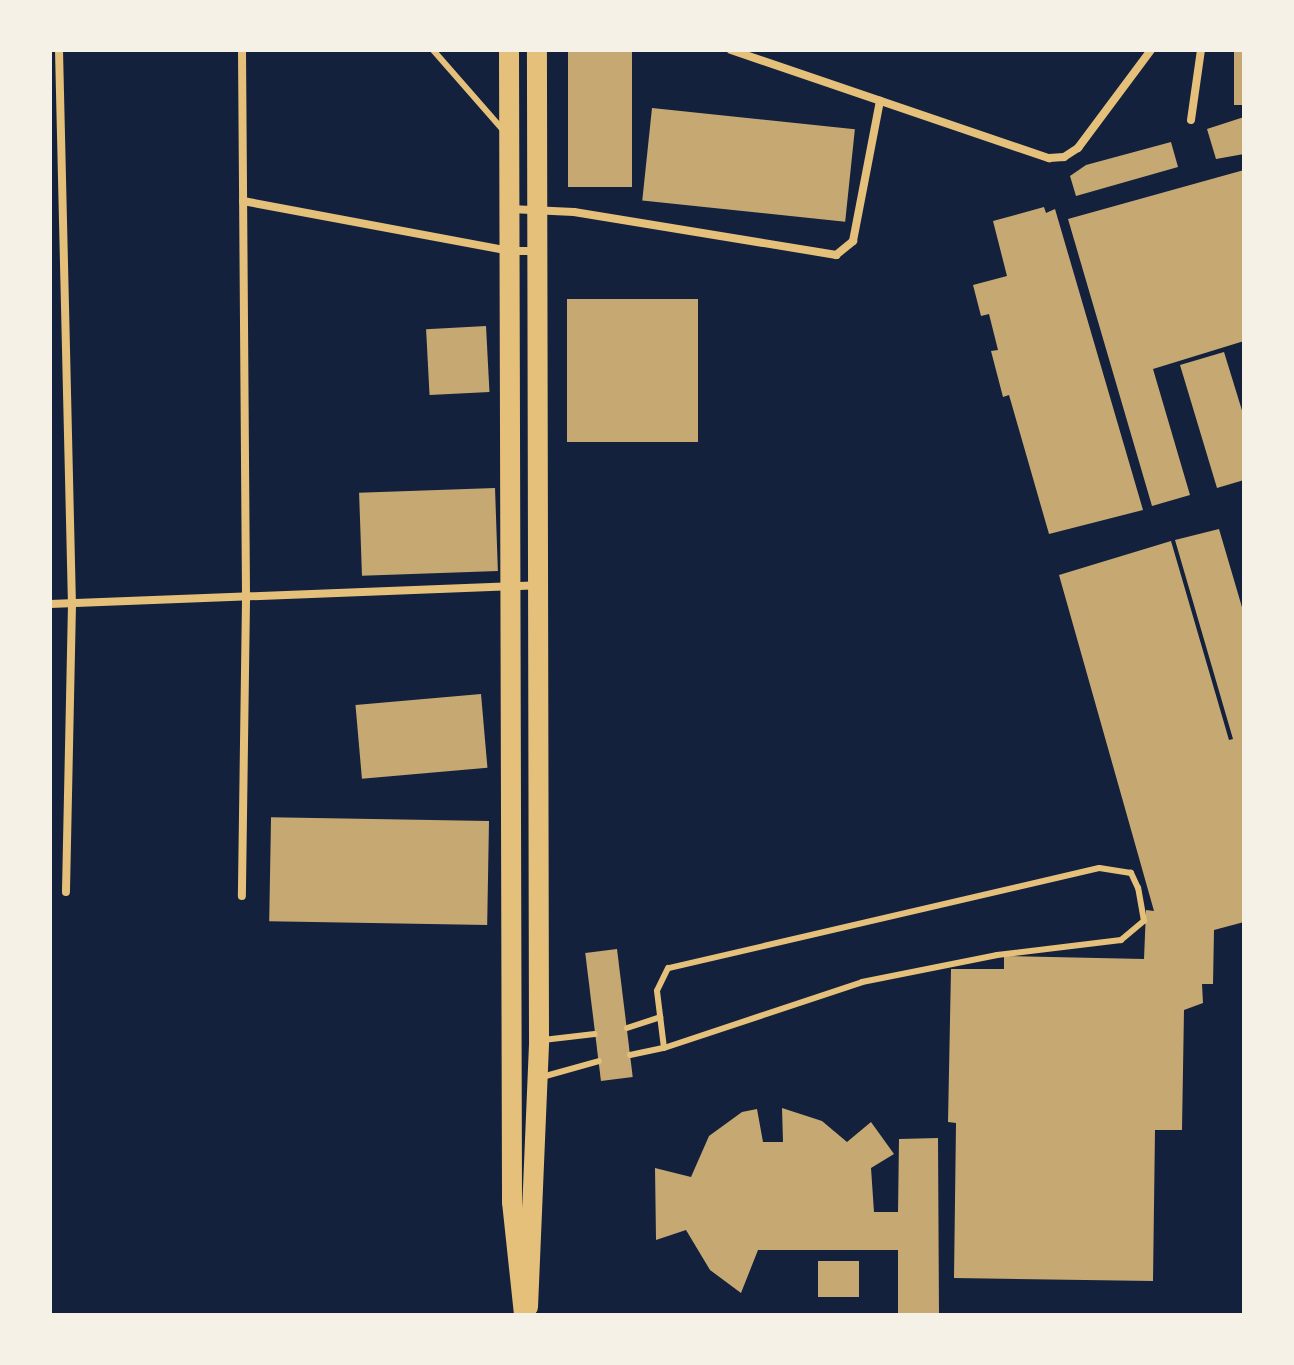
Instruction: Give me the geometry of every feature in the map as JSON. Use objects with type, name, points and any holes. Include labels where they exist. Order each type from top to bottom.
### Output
[{"type":"main road","points":[[509,50],[509,900],[513,1224],[525,1315]]},
{"type":"main road","points":[[525,1315],[533,1278],[539,1078],[537,50]]},
{"type":"main road","points":[[510,307],[538,306]]},
{"type":"main road","points":[[508,405],[538,404]]},
{"type":"main road","points":[[508,533],[540,532]]},
{"type":"main road","points":[[509,704],[539,704]]},
{"type":"main road","points":[[510,811],[539,813]]},
{"type":"main road","points":[[509,900],[537,900]]},
{"type":"main road","points":[[512,1039],[539,1040]]},
{"type":"street","points":[[59,50],[72,604],[66,892]]},
{"type":"street","points":[[242,50],[246,600],[242,896]]},
{"type":"street","points":[[731,50],[1030,154],[1064,157],[1078,148],[1151,50]]},
{"type":"street","points":[[1191,120],[1201,50]]},
{"type":"street","points":[[508,209],[539,209],[836,255],[853,241],[880,101]]},
{"type":"street","points":[[243,201],[509,251],[537,251]]},
{"type":"street","points":[[50,604],[246,600],[540,585]]},
{"type":"lane","points":[[433,50],[508,136]]},
{"type":"lane","points":[[630,1055],[664,1048],[862,982],[997,955],[1121,940],[1144,921],[1138,888],[1131,873],[1099,868],[668,968],[658,981],[664,1048]]},
{"type":"lane","points":[[627,1028],[660,1017]]},
{"type":"lane","points":[[539,1040],[595,1034]]},
{"type":"lane","points":[[539,1078],[599,1061]]},
{"type":"building","points":[[568,50],[632,50],[632,187],[568,187]]},
{"type":"building","points":[[1234,50],[1244,50],[1244,105],[1234,105]]},
{"type":"building","points":[[652,108],[855,129],[845,222],[642,200]]},
{"type":"building","points":[[1244,117],[1244,154],[1216,159],[1207,129]]},
{"type":"building","points":[[1171,142],[1178,167],[1076,196],[1070,176],[1086,165]]},
{"type":"building","points":[[1244,170],[1244,341],[1153,369],[1190,495],[1152,506],[1068,219]]},
{"type":"building","points":[[1044,207],[1046,213],[1055,209],[1143,510],[1049,534],[1009,395],[1003,397],[991,351],[998,350],[989,314],[981,316],[973,285],[1007,276],[993,221]]},
{"type":"building","points":[[567,299],[698,299],[698,442],[567,442]]},
{"type":"building","points":[[486,326],[489,392],[430,395],[426,329]]},
{"type":"building","points":[[1224,352],[1244,417],[1244,480],[1217,488],[1180,365]]},
{"type":"building","points":[[495,488],[498,571],[362,576],[359,493]]},
{"type":"building","points":[[1219,529],[1244,614],[1244,922],[1214,930],[1213,984],[1202,984],[1203,1003],[1184,1010],[1182,1130],[1155,1130],[1153,1281],[954,1278],[956,1123],[948,1122],[951,969],[1004,969],[1004,956],[1144,959],[1146,910],[1154,911],[1059,575],[1171,541],[1229,740],[1233,739],[1175,540]]},
{"type":"building","points":[[481,694],[487,768],[362,779],[355,705]]},
{"type":"building","points":[[271,817],[489,821],[487,925],[269,921]]},
{"type":"building","points":[[617,949],[633,1077],[601,1081],[585,953]]},
{"type":"building","points":[[782,1108],[822,1121],[847,1142],[871,1122],[894,1154],[871,1168],[874,1212],[898,1212],[899,1139],[938,1138],[939,1315],[898,1315],[898,1250],[758,1250],[741,1293],[710,1270],[686,1230],[656,1240],[655,1168],[691,1177],[709,1136],[742,1112],[757,1109],[763,1142],[783,1142]]},
{"type":"building","points":[[818,1261],[859,1261],[859,1297],[818,1297]]}]
